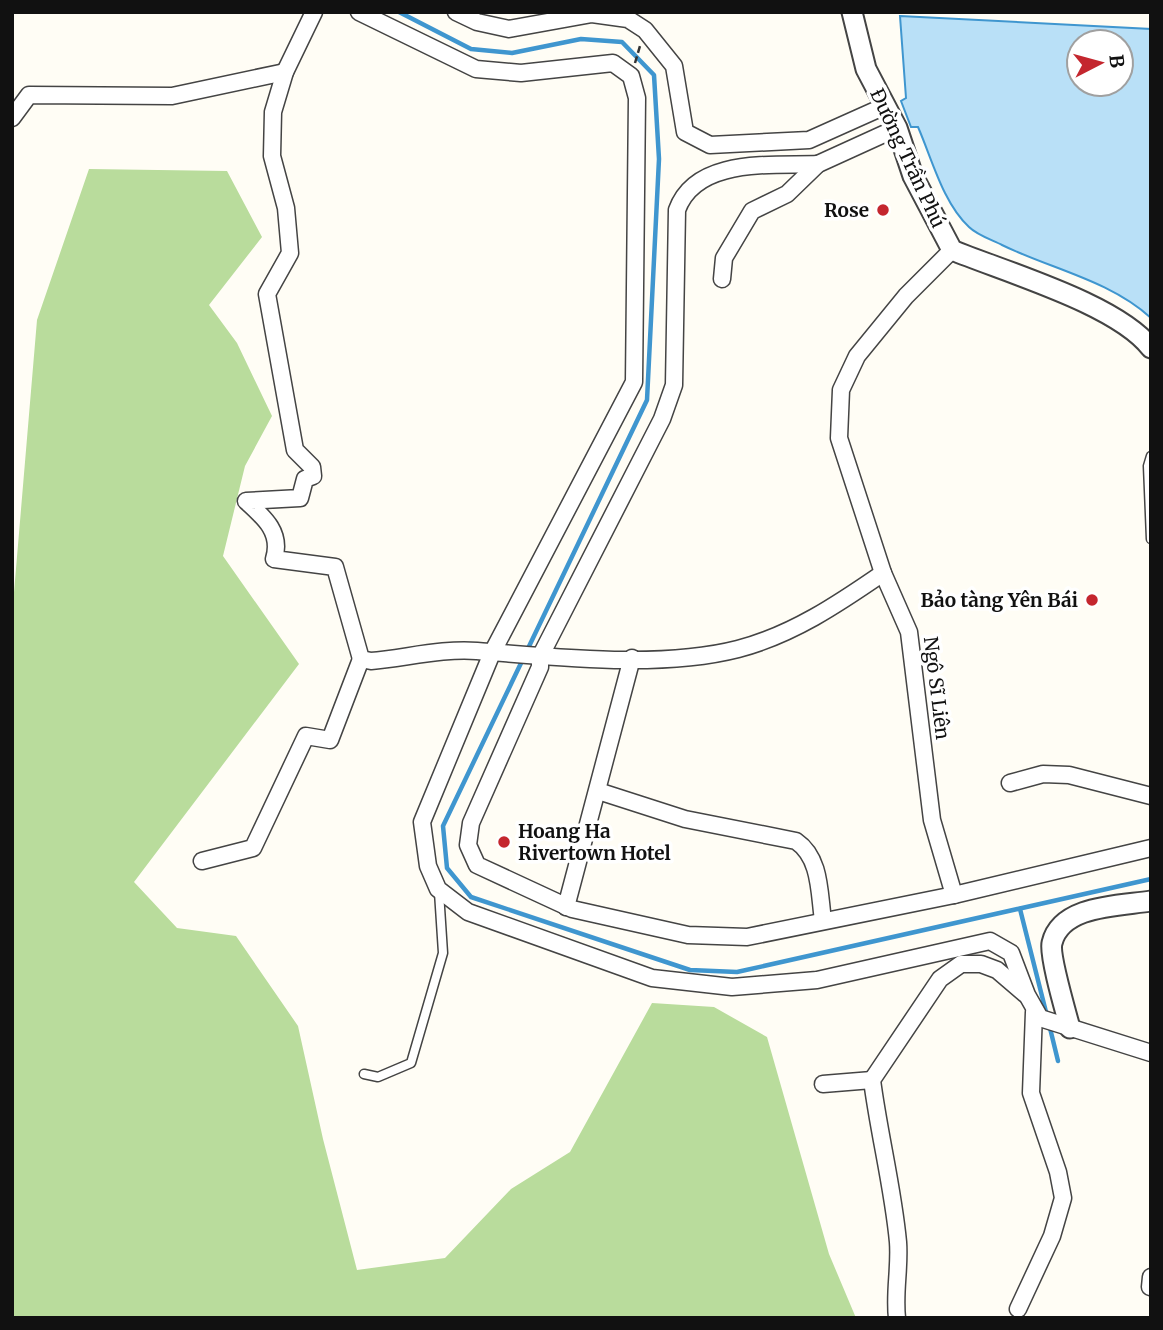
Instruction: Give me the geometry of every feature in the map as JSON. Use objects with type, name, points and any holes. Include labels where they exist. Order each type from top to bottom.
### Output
[{"type":"street","points":[[202,861],[253,848],[306,736],[330,740],[360,659],[335,567],[274,559],[278,545],[269,521],[246,501],[300,498],[305,479],[313,476],[312,467],[295,450],[267,294],[290,253],[286,208],[272,156],[273,112],[285,72],[314,12]]},
{"type":"street","points":[[359,12],[476,69],[521,73],[613,62],[631,76],[637,98],[634,382],[497,653],[422,822],[428,866],[438,889],[468,912],[652,978],[732,987],[817,980],[989,941],[1011,953],[1037,1015],[1031,1093],[1058,1172],[1063,1198],[1052,1236],[1018,1309]]},
{"type":"street","points":[[456,12],[477,22],[509,29],[592,13],[628,19],[645,30],[674,66],[685,132],[710,145],[809,140],[885,106]]},
{"type":"street","name":"Đường Trần Phú","points":[[852,12],[866,69],[897,128],[913,176],[952,250],[1086,304],[1125,326],[1151,348]]},
{"type":"street","points":[[12,118],[29,95],[172,96],[285,72]]},
{"type":"street","points":[[722,279],[724,258],[752,211],[787,194],[818,164],[897,128]]},
{"type":"street","points":[[818,164],[731,169],[711,174],[682,196],[677,211],[674,385],[662,419],[538,657],[540,667],[471,823],[468,845],[477,865],[566,907],[688,935],[747,937],[954,895],[1151,848]]},
{"type":"street","name":"Ngô Sĩ Liên","points":[[952,250],[906,296],[857,356],[841,390],[839,438],[883,573],[909,632],[932,820],[954,895]]},
{"type":"street","points":[[360,659],[372,661],[476,650],[538,657],[632,658],[715,653],[765,640],[832,609],[883,573]]},
{"type":"street","points":[[566,907],[632,658]]},
{"type":"street","points":[[1010,783],[1044,774],[1069,775],[1151,796]]},
{"type":"street","points":[[598,791],[685,819],[796,841],[805,848],[813,861],[823,920]]},
{"type":"street","points":[[1066,1027],[1051,945],[1060,927],[1070,918],[1102,908],[1151,901]]},
{"type":"street","points":[[897,1318],[894,1298],[898,1274],[897,1227],[872,1080],[940,979],[961,964],[981,964],[997,970],[1027,995]]},
{"type":"street","points":[[1037,1015],[1066,1027],[1151,1053]]},
{"type":"street","points":[[823,1084],[872,1080]]},
{"type":"street","points":[[1150,1287],[1151,1276]]},
{"type":"lane","points":[[1151,456],[1151,539]]},
{"type":"lane","points":[[364,1074],[378,1077],[411,1063],[443,953],[438,889]]},
{"type":"path","points":[[631,76],[645,30]]},
{"type":"green space","points":[[89,169],[227,171],[262,237],[209,305],[237,343],[272,416],[245,466],[223,556],[299,664],[134,882],[177,928],[236,936],[298,1026],[323,1139],[357,1270],[445,1258],[511,1189],[570,1152],[652,1003],[714,1007],[767,1037],[829,1254],[856,1318],[12,1318],[12,616],[37,320]]},
{"type":"water","points":[[900,16],[1132,28],[1065,28],[1065,98],[1135,98],[1135,28],[1151,29],[1151,318],[1117,294],[980,235],[969,227],[952,206],[918,127],[911,127],[901,101],[906,98]]},
{"type":"waterway","points":[[399,12],[471,49],[512,53],[581,39],[622,42],[654,75],[659,159],[647,400],[443,826],[447,868],[471,897],[690,970],[737,972],[1151,879]]},
{"type":"waterway","points":[[1020,909],[1047,1016]]},
{"type":"waterway","points":[[1049,1024],[1058,1061]]},
{"type":"place","name":"Rose","points":[[883,210]]},
{"type":"place","name":"Bảo tàng Yên Bái","points":[[1092,600]]},
{"type":"place","name":"Hoang Ha Rivertown Hotel","points":[[504,842]]}]
